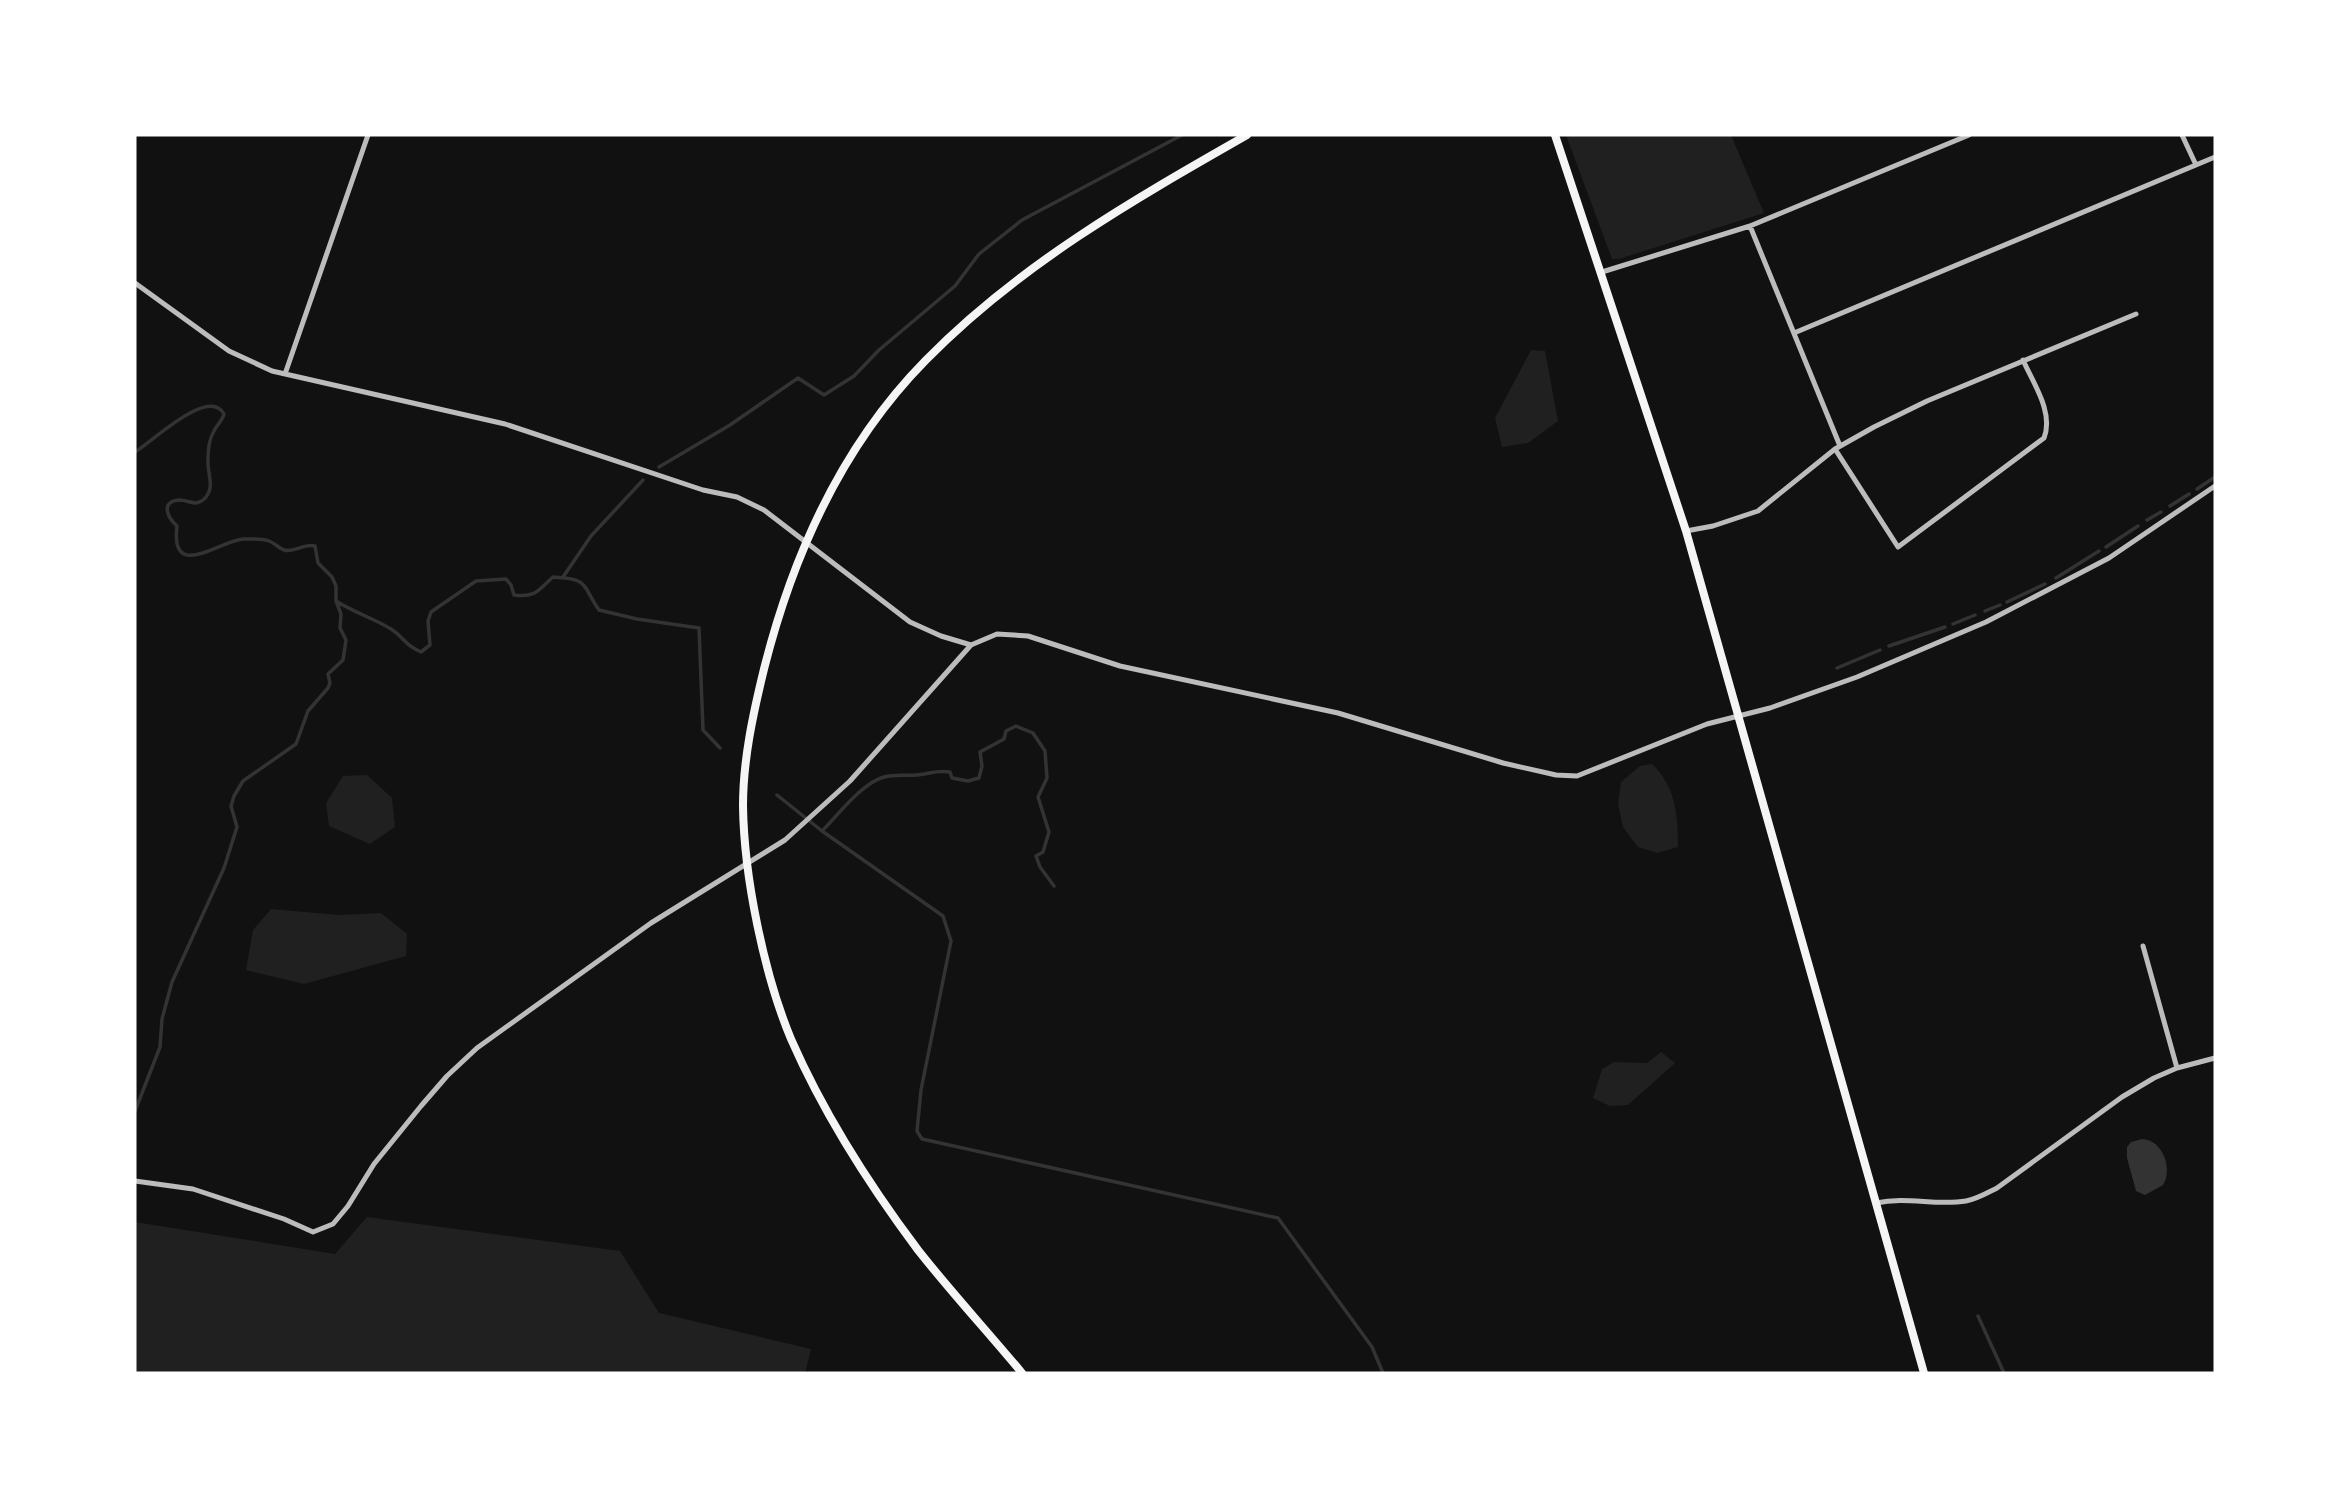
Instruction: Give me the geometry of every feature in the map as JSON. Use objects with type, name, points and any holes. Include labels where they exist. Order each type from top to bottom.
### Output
[{"type":"main road","points":[[1022,1373],[919,1250],[864,1173],[790,1035],[755,914],[747,864],[743,805],[750,729],[773,635],[806,541],[829,492],[858,444],[888,404],[924,362],[1010,285],[1087,230],[1247,135]]},
{"type":"main road","points":[[1555,135],[1686,531],[1924,1373]]},
{"type":"street","points":[[285,374],[368,135]]},
{"type":"street","points":[[1602,272],[1750,226],[1969,135]]},
{"type":"street","points":[[2182,135],[2196,165]]},
{"type":"street","points":[[1794,333],[2215,157]]},
{"type":"street","points":[[1750,226],[1837,447],[1898,547],[2044,438],[2048,428],[2043,404],[2023,360]]},
{"type":"street","points":[[135,283],[229,351],[272,371],[506,424],[703,490],[737,497],[764,510],[910,622],[941,636],[971,645]]},
{"type":"street","points":[[1686,531],[1713,526],[1758,511],[1837,447],[1927,401],[2136,314]]},
{"type":"street","points":[[135,1181],[193,1189],[284,1219],[313,1232],[333,1224],[348,1206],[374,1164],[421,1106],[447,1076],[477,1048],[651,923],[785,840],[850,781],[971,645],[997,635],[1028,636],[1120,666],[1338,713],[1449,748],[1556,775],[1577,776],[1707,724],[1770,708],[1857,677],[1986,622],[2109,558],[2215,486]]},
{"type":"street","points":[[2143,946],[2178,1068]]},
{"type":"street","points":[[1876,1203],[1902,1198],[1955,1202],[1986,1194],[2122,1097],[2154,1078],[2215,1058]]},
{"type":"shaded area","points":[[1566,135],[1731,135],[1764,213],[1612,259]]},
{"type":"shaded area","points":[[1531,350],[1545,351],[1558,421],[1528,443],[1502,447],[1495,418]]},
{"type":"shaded area","points":[[1652,764],[1671,792],[1677,824],[1678,847],[1657,853],[1638,847],[1623,827],[1618,804],[1621,782],[1640,766]]},
{"type":"shaded area","points":[[367,775],[392,798],[395,827],[370,844],[329,826],[326,803],[343,776]]},
{"type":"shaded area","points":[[271,909],[339,915],[381,913],[407,934],[406,956],[304,984],[246,970],[253,930]]},
{"type":"shaded area","points":[[1661,1052],[1675,1063],[1628,1105],[1610,1106],[1593,1098],[1602,1069],[1614,1062],[1647,1063]]},
{"type":"shaded area","points":[[2142,1139],[2156,1144],[2161,1150],[2167,1171],[2163,1185],[2145,1195],[2136,1191],[2127,1158],[2127,1147],[2131,1142]]},
{"type":"shaded area","points":[[367,1217],[620,1251],[659,1313],[811,1349],[805,1373],[135,1373],[135,1222],[335,1254]]},
{"type":"waterway","points":[[659,467],[730,425],[798,378],[824,395],[854,376],[879,350],[955,286],[979,254],[1022,220],[1182,135]]},
{"type":"waterway","points":[[135,452],[194,411],[217,407],[224,414],[214,430],[208,453],[209,493],[199,502],[174,501],[167,510],[177,526],[177,543],[181,552],[188,555],[198,554],[243,539],[266,540],[288,551],[315,546],[318,563],[332,577],[336,586],[336,601],[391,629],[411,647],[421,652],[430,645],[428,621],[431,612],[476,581],[506,579],[514,595],[521,596],[536,592],[553,577],[573,579],[583,584],[599,610],[637,619],[699,628],[703,730],[720,748]]},
{"type":"waterway","points":[[2197,489],[2215,477]]},
{"type":"waterway","points":[[563,577],[591,536],[643,480]]},
{"type":"waterway","points":[[2170,506],[2189,494]]},
{"type":"waterway","points":[[2147,520],[2161,512]]},
{"type":"waterway","points":[[2106,547],[2138,526]]},
{"type":"waterway","points":[[2056,578],[2099,551]]},
{"type":"waterway","points":[[2007,602],[2045,584]]},
{"type":"waterway","points":[[135,1111],[160,1047],[162,1019],[172,982],[224,868],[237,827],[231,806],[234,796],[243,781],[296,744],[308,711],[328,688],[328,674],[343,660],[346,640],[340,628],[341,614],[336,601]]},
{"type":"waterway","points":[[1985,611],[2000,605]]},
{"type":"waterway","points":[[1953,624],[1975,615]]},
{"type":"waterway","points":[[1889,646],[1945,627]]},
{"type":"waterway","points":[[1837,668],[1880,650]]},
{"type":"waterway","points":[[822,831],[867,786],[884,777],[950,772],[952,778],[968,781],[979,778],[982,766],[980,752],[1004,739],[1006,731],[1016,726],[1033,733],[1045,751],[1047,778],[1038,797],[1049,832],[1043,852],[1036,856],[1040,867],[1054,886]]},
{"type":"waterway","points":[[777,795],[822,831],[943,916],[951,941],[921,1090],[917,1131],[922,1139],[1278,1218],[1372,1347],[1383,1373]]},
{"type":"waterway","points":[[1978,1316],[2004,1373]]}]
